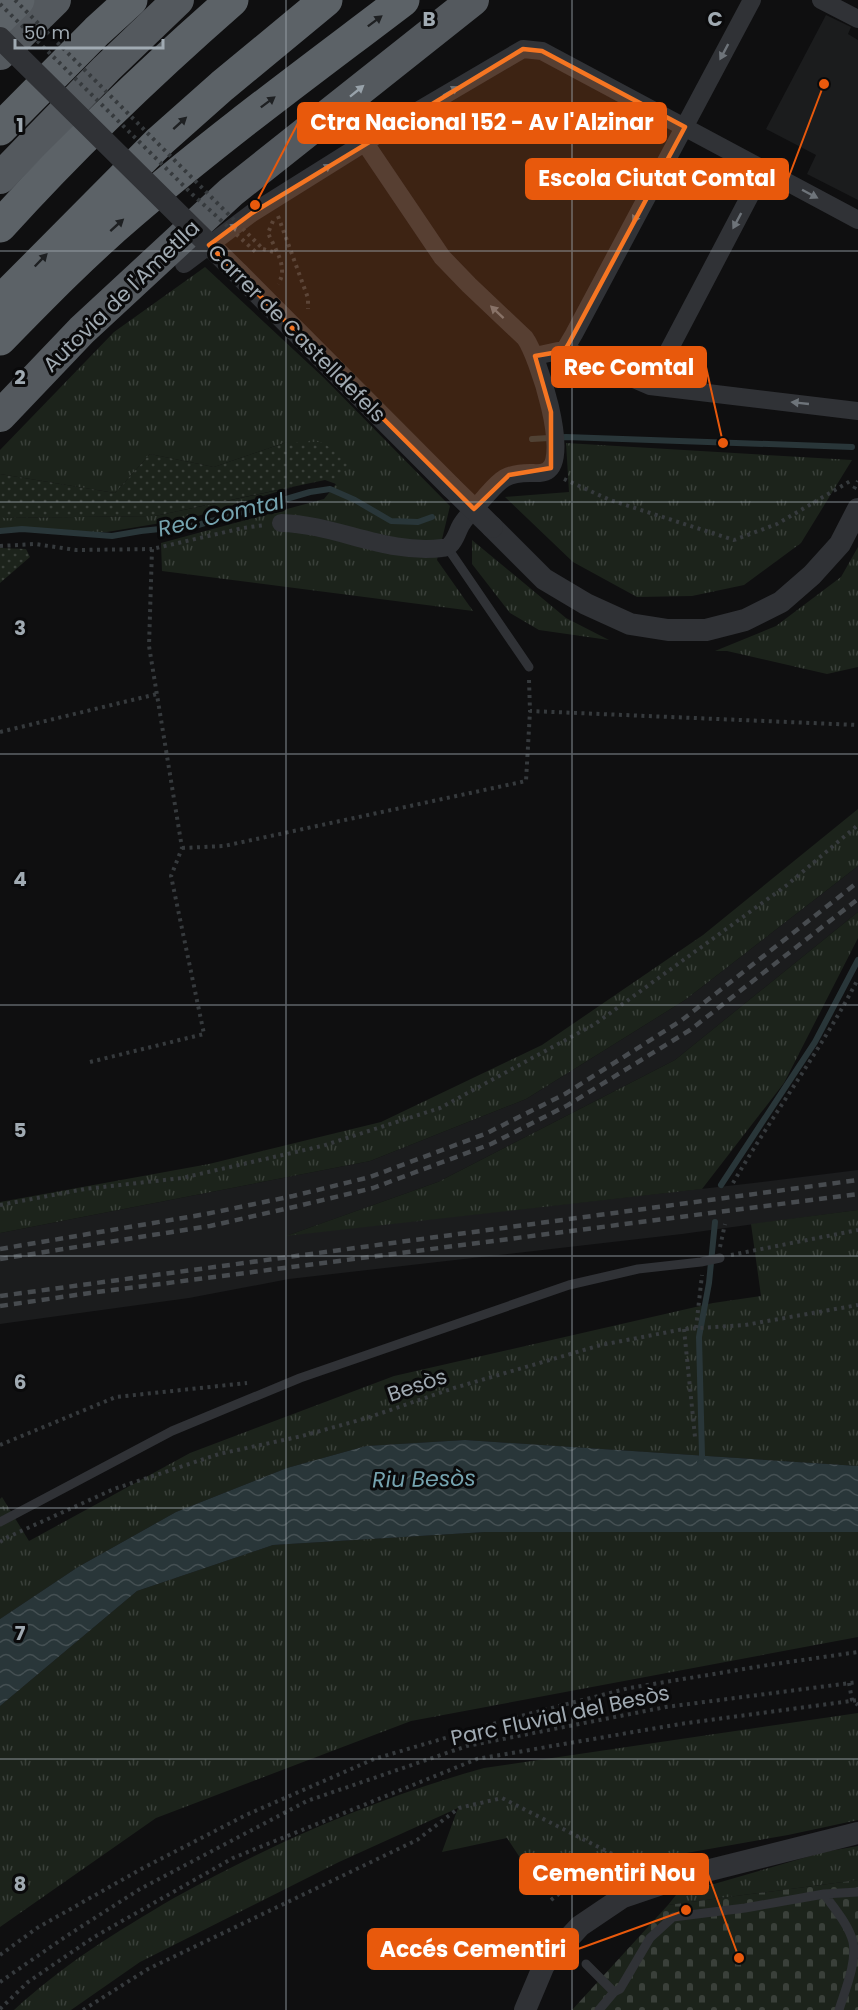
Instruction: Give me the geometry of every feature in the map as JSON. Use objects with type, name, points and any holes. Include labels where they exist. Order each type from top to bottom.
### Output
[{"type":"highway","points":[[0,18],[17,0]]},
{"type":"highway","points":[[0,54],[55,0]]},
{"type":"highway","points":[[0,129],[131,0]]},
{"type":"highway","points":[[0,178],[106,69],[178,0]]},
{"type":"highway","points":[[0,225],[60,161],[151,71],[232,0]]},
{"type":"highway","points":[[0,302],[160,141],[326,0]]},
{"type":"highway","points":[[0,339],[63,275],[130,214],[211,146],[403,0]]},
{"type":"highway","name":"Autovia de l'Ametlla","points":[[0,416],[82,330],[164,252],[246,180],[473,0]]},
{"type":"highway","points":[[82,330],[184,264]]},
{"type":"street","points":[[564,351],[752,0]]},
{"type":"street","points":[[821,0],[858,19]]},
{"type":"street","name":"Carrer de Castelldefels","points":[[0,38],[544,579],[586,604],[630,624],[668,630],[706,630],[745,620],[781,602],[812,575],[840,544],[853,503]]},
{"type":"street","points":[[184,264],[252,213],[523,49],[542,51],[858,220]]},
{"type":"street","points":[[281,523],[302,525],[398,546],[435,549],[447,547],[465,520],[501,479],[516,473],[542,473],[548,471],[554,462],[554,436],[548,394],[535,356],[525,338],[442,257],[365,143]]},
{"type":"street","points":[[650,386],[764,169]]},
{"type":"street","points":[[535,356],[564,351],[580,355],[650,386],[858,411]]},
{"type":"street","points":[[525,2010],[544,1965],[580,1926],[623,1897],[682,1877],[858,1833]]},
{"type":"lane","points":[[447,547],[529,667]]},
{"type":"lane","points":[[0,1522],[172,1431],[300,1378],[569,1285],[638,1269],[720,1258]]},
{"type":"lane","points":[[599,2010],[614,1992],[620,1989],[650,1938],[673,1917],[745,1908],[824,1894],[858,1892]]},
{"type":"lane","points":[[824,1894],[849,1931],[853,1942],[854,1956],[839,2010]]},
{"type":"lane","points":[[586,1964],[614,1992]]},
{"type":"path","name":"Carrer de Castelldefels","points":[[17,0],[263,249],[278,254]]},
{"type":"path","name":"Carrer de Castelldefels","points":[[0,4],[192,194],[258,255]]},
{"type":"path","name":"Carrer de Castelldefels","points":[[283,227],[308,298],[308,309]]},
{"type":"path","name":"Carrer de Castelldefels","points":[[268,233],[282,264],[281,280],[274,290]]},
{"type":"path","points":[[548,471],[610,500],[734,540],[777,524],[852,480]]},
{"type":"path","points":[[853,503],[858,480]]},
{"type":"path","points":[[0,546],[35,544],[76,550],[152,549],[243,528],[281,523]]},
{"type":"path","points":[[90,1062],[204,1035],[171,876],[182,848],[149,646],[152,549]]},
{"type":"path","points":[[182,848],[224,846],[526,781],[530,711],[529,667]]},
{"type":"path","points":[[0,732],[157,694]]},
{"type":"path","points":[[530,711],[858,725]]},
{"type":"path","points":[[0,1205],[85,1189],[183,1178],[321,1146],[440,1108],[595,1024],[787,885],[858,825]]},
{"type":"path","points":[[733,1183],[783,1100],[811,1062],[858,979]]},
{"type":"path","points":[[725,1224],[720,1258],[858,1230]]},
{"type":"path","points":[[696,1328],[702,1279]]},
{"type":"path","name":"Besòs","points":[[0,1542],[114,1489],[219,1454],[302,1436],[367,1418],[454,1388],[600,1345],[684,1329],[745,1325],[858,1305]]},
{"type":"path","points":[[684,1329],[695,1437]]},
{"type":"path","points":[[0,1445],[116,1397],[254,1383]]},
{"type":"path","points":[[0,1954],[37,1928],[143,1868],[246,1815],[374,1759],[513,1718],[629,1688],[858,1652]]},
{"type":"path","name":"Parc Fluvial del Besòs","points":[[0,1982],[64,1937],[140,1889],[317,1797],[467,1746],[666,1707],[858,1682]]},
{"type":"path","points":[[849,1683],[858,1705]]},
{"type":"path","name":"Parc Fluvial del Besòs","points":[[0,2008],[28,1982],[94,1937],[233,1858],[477,1759],[680,1724],[855,1700]]},
{"type":"path","points":[[83,2010],[148,1969],[417,1840],[459,1808],[502,1798],[630,1863],[639,1870]]},
{"type":"highlighted area","points":[[523,49],[542,51],[685,127],[568,345],[564,351],[535,356],[551,412],[551,468],[509,475],[474,509],[209,245],[252,213]]},
{"type":"shaded area","points":[[826,15],[851,27],[848,34],[858,40],[858,200],[807,174],[816,155],[766,129]]},
{"type":"shaded area","points":[[858,866],[858,912],[675,1060],[438,1182],[289,1235],[858,1170],[858,1210],[682,1234],[289,1279],[189,1298],[0,1324],[0,1233],[370,1161],[526,1099],[685,1000]]},
{"type":"green space","points":[[205,267],[324,378],[450,506],[437,560],[473,611],[162,571],[161,543],[324,499],[336,484],[287,442],[214,467],[150,454],[115,493],[0,474],[0,450],[114,332]]},
{"type":"green space","points":[[287,442],[322,442],[349,462],[336,484],[325,480],[155,516],[0,518],[0,474],[115,493],[150,454],[214,467]]},
{"type":"green space","points":[[566,443],[852,460],[801,543],[744,585],[692,596],[637,597],[573,562],[505,497],[569,492]]},
{"type":"green space","points":[[293,487],[191,518],[107,532],[0,531],[0,518],[155,516]]},
{"type":"green space","points":[[472,540],[566,618],[609,640],[539,630],[510,613],[472,564]]},
{"type":"green space","points":[[858,547],[858,667],[827,674],[727,651],[715,651],[776,626],[841,577]]},
{"type":"green space","points":[[0,548],[26,549],[30,557],[0,583]]},
{"type":"green space","points":[[858,809],[858,866],[685,1000],[526,1099],[370,1161],[0,1233],[0,1202],[209,1164],[381,1122],[542,1045],[703,935]]},
{"type":"green space","points":[[858,912],[858,938],[784,1083],[702,1189],[286,1236],[438,1182],[675,1060]]},
{"type":"green space","points":[[858,1210],[858,1466],[465,1440],[366,1446],[287,1468],[176,1512],[78,1567],[0,1619],[0,1499],[2,1497],[29,1541],[190,1453],[394,1376],[713,1303],[761,1296],[751,1224]]},
{"type":"green space","points":[[485,1532],[858,1532],[858,1637],[411,1721],[156,1818],[0,1927],[0,1706],[137,1591],[273,1545]]},
{"type":"green space","points":[[858,1713],[858,1820],[630,1863],[600,1861],[544,1894],[507,1838],[442,1852],[458,1808],[339,1862],[140,1962],[71,2010],[14,2010],[52,1978],[91,1950],[174,1898],[287,1841],[404,1793],[484,1768]]},
{"type":"green space","points":[[858,1846],[858,1880],[668,1905],[676,1895],[824,1852]]},
{"type":"green space","points":[[858,1880],[858,2010],[572,2010],[668,1905]]},
{"type":"water","name":"Riu Besòs","points":[[465,1440],[858,1466],[858,1532],[485,1532],[273,1545],[137,1591],[0,1706],[0,1619],[78,1567],[176,1512],[287,1468],[366,1446]]},
{"type":"waterway","name":"Rec Comtal","points":[[532,439],[566,437],[852,447]]},
{"type":"waterway","name":"Rec Comtal","points":[[0,531],[22,529],[112,536],[198,525],[310,492],[330,489],[355,500],[391,521],[418,522],[432,517]]},
{"type":"waterway","points":[[721,1185],[815,1042],[858,960]]},
{"type":"waterway","points":[[700,1462],[702,1456],[699,1337],[709,1283],[715,1222]]},
{"type":"railway","points":[[0,1249],[206,1214],[293,1196],[370,1177],[485,1134],[565,1094],[682,1020],[858,882]]},
{"type":"railway","points":[[0,1259],[210,1226],[298,1206],[373,1188],[491,1144],[568,1105],[690,1030],[858,899]]},
{"type":"railway","points":[[0,1296],[858,1180]]},
{"type":"railway","points":[[0,1306],[858,1194]]},
{"type":"place","name":"Escola Ciutat Comtal","points":[[824,84]]},
{"type":"place","name":"Ctra Nacional 152 - Av l'Alzinar","points":[[255,205]]},
{"type":"place","name":"Rec Comtal","points":[[723,443]]},
{"type":"place","name":"Accés Cementiri","points":[[686,1910]]},
{"type":"place","name":"Cementiri Nou","points":[[739,1958]]}]
